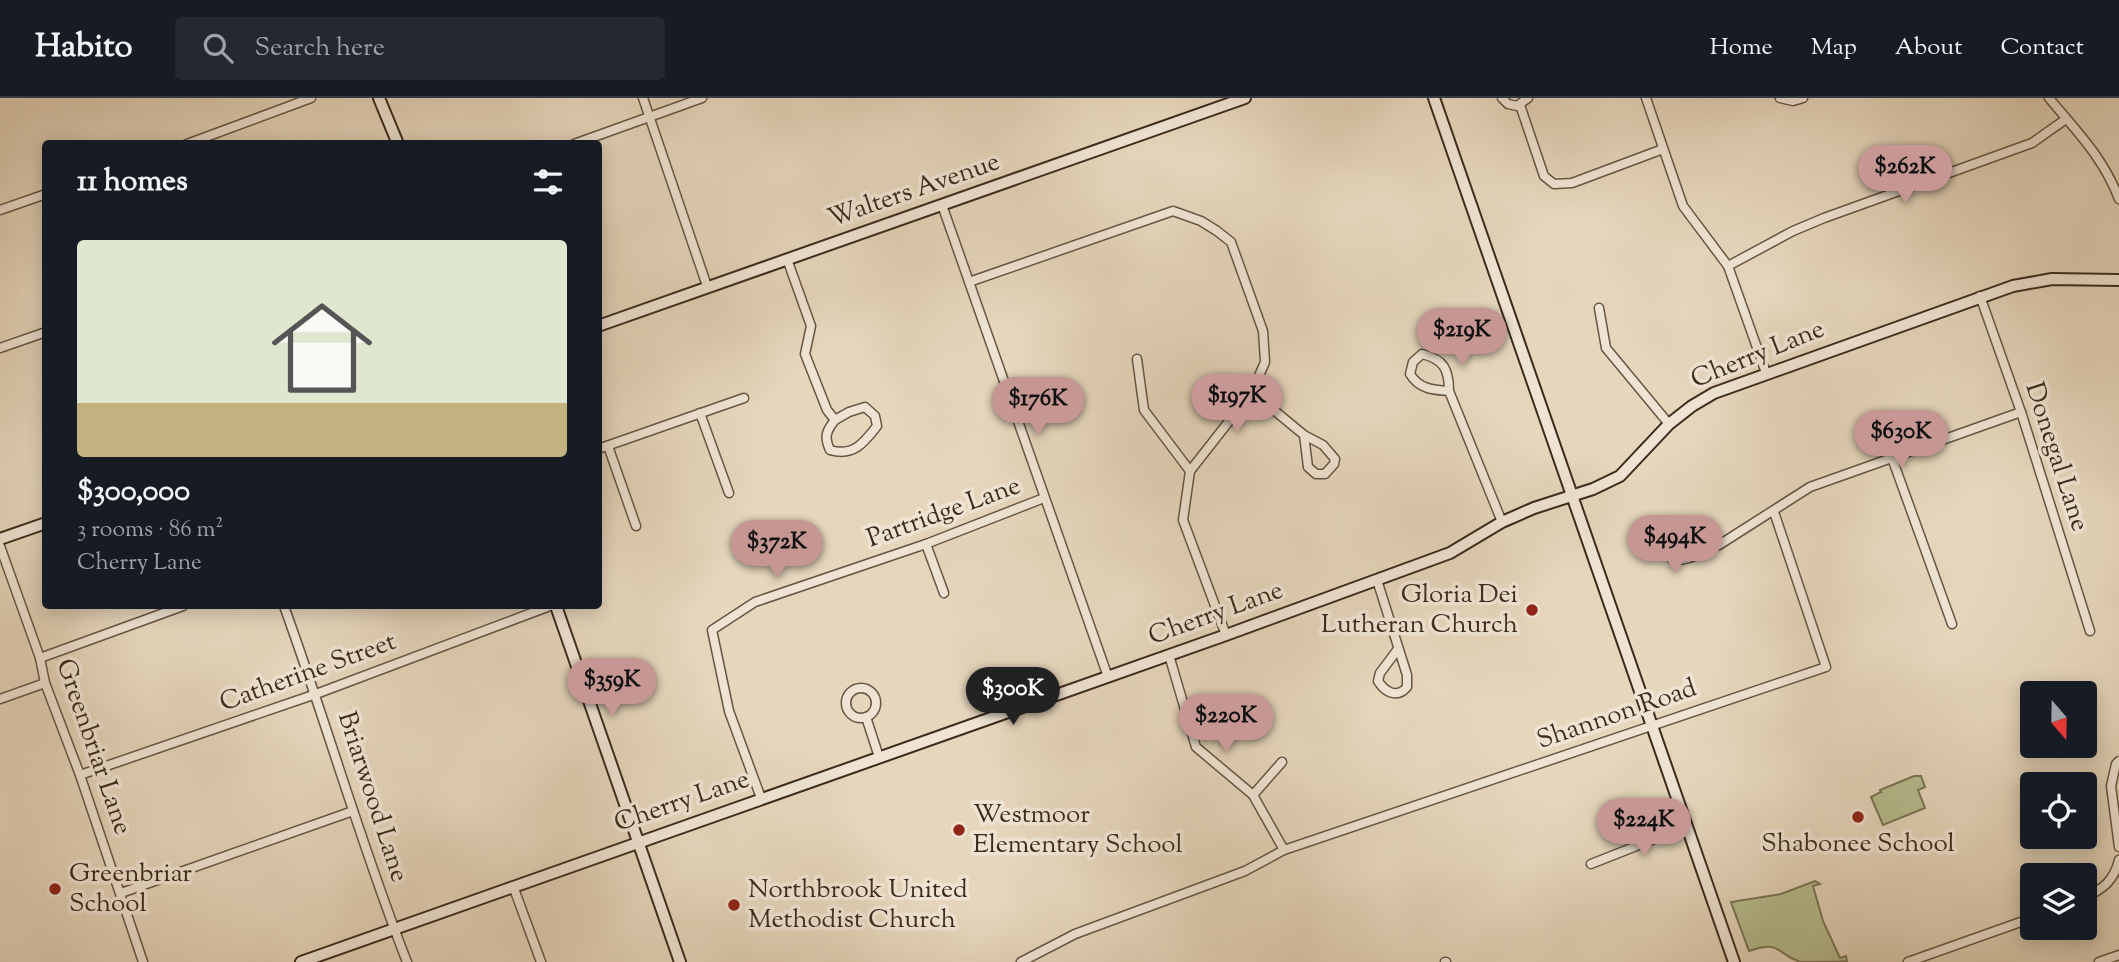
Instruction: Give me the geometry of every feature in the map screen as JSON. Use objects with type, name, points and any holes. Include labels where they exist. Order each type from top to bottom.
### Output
[{"type":"street","points":[[198,140],[311,98]]},
{"type":"street","points":[[379,98],[396,140]]},
{"type":"street","points":[[643,98],[708,286]]},
{"type":"street","points":[[585,140],[702,98]]},
{"type":"street","name":"Walters Avenue","points":[[602,325],[1245,98]]},
{"type":"street","points":[[1434,98],[1574,495],[1732,961]]},
{"type":"street","points":[[1502,98],[1512,106],[1520,105],[1528,98]]},
{"type":"street","points":[[1646,98],[1683,206],[1728,266],[1766,373]]},
{"type":"street","points":[[1782,99],[1793,102],[1803,98]]},
{"type":"street","points":[[2049,98],[2101,160],[2119,199]]},
{"type":"street","points":[[1520,105],[1544,176],[1554,184],[1572,183],[1663,149]]},
{"type":"street","points":[[1728,266],[1793,231],[2032,144],[2066,119]]},
{"type":"street","points":[[0,210],[42,195]]},
{"type":"street","points":[[942,205],[1108,677]]},
{"type":"street","points":[[969,282],[1173,211],[1208,225],[1231,242],[1263,331],[1265,362],[1252,392],[1190,471],[1184,520],[1226,635]]},
{"type":"street","points":[[788,259],[811,326],[805,354],[827,410],[835,420]]},
{"type":"street","name":"Cherry Lane","points":[[301,962],[1226,635],[1450,553],[1502,522],[1620,476],[1669,424],[1692,406],[1714,393],[1766,373],[1980,296],[2036,281],[2119,280]]},
{"type":"street","name":"Donegal Lane","points":[[1980,296],[2021,412],[2090,631]]},
{"type":"street","points":[[1599,308],[1606,348],[1669,424]]},
{"type":"street","points":[[0,348],[42,333]]},
{"type":"street","points":[[1449,391],[1433,390],[1414,381],[1410,374],[1413,362],[1423,354],[1436,358],[1449,374],[1449,391],[1502,522]]},
{"type":"street","points":[[1137,359],[1144,410],[1190,471]]},
{"type":"street","points":[[1252,392],[1304,435],[1323,445],[1335,459],[1335,464],[1325,474],[1316,474],[1308,467],[1304,435]]},
{"type":"street","points":[[636,526],[603,447],[744,398]]},
{"type":"street","points":[[865,407],[875,416],[877,426],[861,446],[840,453],[830,450],[826,441],[826,431],[835,420],[865,407]]},
{"type":"street","points":[[1702,551],[1688,535],[1679,531],[1667,539],[1665,545],[1672,559],[1687,560],[1719,545],[1810,487],[2021,412]]},
{"type":"street","points":[[700,413],[729,493]]},
{"type":"street","points":[[1892,458],[1952,624]]},
{"type":"street","name":"Partridge Lane","points":[[761,798],[729,711],[712,630],[755,602],[926,544],[1044,498]]},
{"type":"street","name":"Shannon Road","points":[[1021,962],[1075,934],[1245,871],[1284,850],[1826,667],[1774,512]]},
{"type":"street","points":[[0,540],[42,524]]},
{"type":"street","points":[[926,544],[944,593]]},
{"type":"street","name":"Greenbriar Lane","points":[[0,546],[143,962]]},
{"type":"street","points":[[1377,580],[1407,675],[1407,687],[1403,691],[1392,693],[1385,691],[1378,681],[1380,673],[1398,649]]},
{"type":"street","points":[[40,658],[175,609]]},
{"type":"street","name":"Briarwood Lane","points":[[286,609],[353,811],[407,962]]},
{"type":"street","name":"Catherine Street","points":[[80,775],[316,694],[542,609]]},
{"type":"street","points":[[557,609],[680,962]]},
{"type":"street","points":[[1168,655],[1196,747],[1253,795],[1284,850]]},
{"type":"street","points":[[0,699],[45,683]]},
{"type":"street","points":[[866,717],[879,757]]},
{"type":"street","points":[[2119,761],[2111,786],[2119,846]]},
{"type":"street","points":[[1253,795],[1282,762]]},
{"type":"street","points":[[121,893],[353,811]]},
{"type":"street","points":[[1591,864],[1686,826]]},
{"type":"street","points":[[2097,891],[2107,886],[2114,876],[2119,860]]},
{"type":"street","points":[[513,886],[541,962]]},
{"type":"street","points":[[1908,962],[2020,922]]},
{"type":"street","points":[[2099,962],[2119,955]]},
{"type":"green space","points":[[1914,776],[1921,776],[1925,787],[1918,790],[1925,808],[1883,825],[1871,797],[1881,792],[1880,790]]},
{"type":"green space","points":[[1815,881],[1820,884],[1813,886],[1823,921],[1840,958],[1846,956],[1847,961],[1801,962],[1773,947],[1749,951],[1731,902],[1781,894]]},
{"type":"place","name":"Gloria Dei Lutheran Church","points":[[1532,610]]},
{"type":"place","name":"Shabonee School","points":[[1858,817]]},
{"type":"place","name":"Westmoor Elementary School","points":[[959,830]]},
{"type":"place","name":"Greenbriar School","points":[[55,889]]},
{"type":"place","name":"Northbrook United Methodist Church","points":[[734,905]]}]
